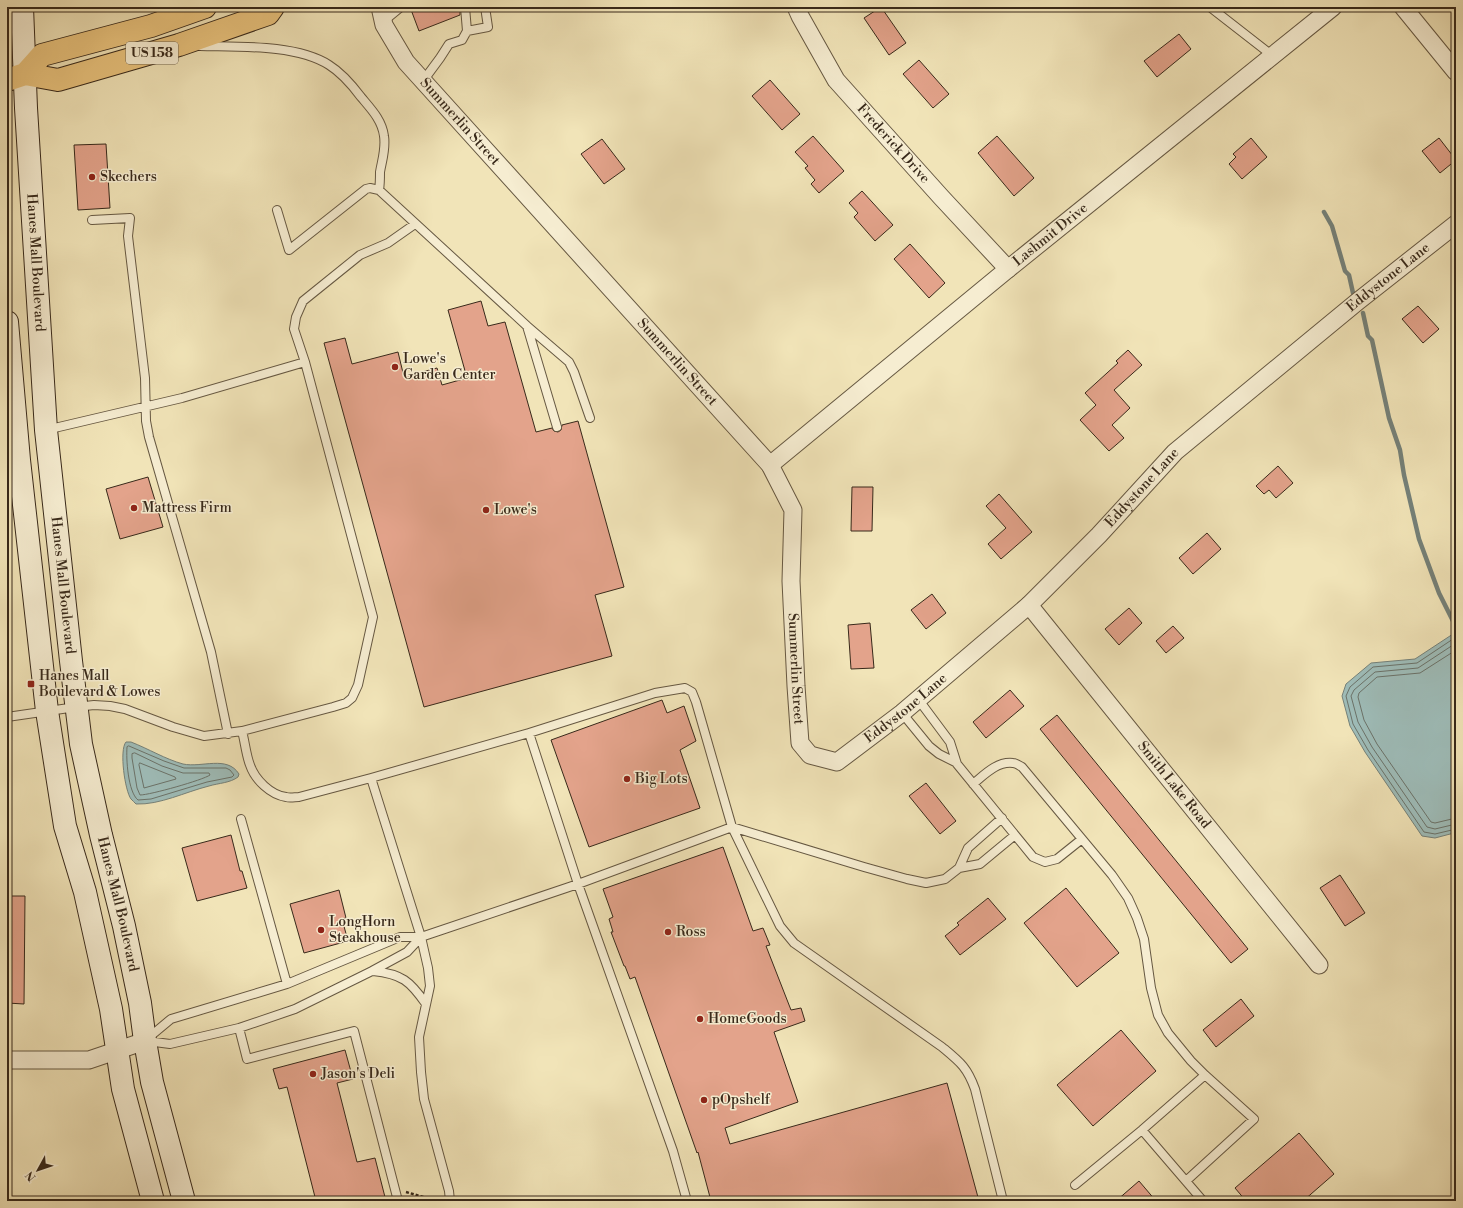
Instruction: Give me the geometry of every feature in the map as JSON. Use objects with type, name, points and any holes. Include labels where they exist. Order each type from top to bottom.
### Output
[{"type":"main road","name":"Hanes Mall Boulevard","points":[[22,7],[16,77],[46,430],[81,744],[97,820],[124,926],[140,1003],[152,1082],[184,1201]]},
{"type":"main road","name":"US 158","points":[[16,77],[42,54],[151,26],[205,7]]},
{"type":"main road","name":"US 158","points":[[16,77],[58,80],[179,45],[268,14],[274,7]]},
{"type":"main road","name":"Hanes Mall Boulevard","points":[[7,323],[16,460],[47,711],[65,826],[86,892],[111,1009],[123,1089],[153,1201]]},
{"type":"street","name":"Frederick Drive","points":[[796,7],[836,80],[1008,269]]},
{"type":"street","name":"Lashmit Drive","points":[[770,465],[1008,269],[1333,7]]},
{"type":"street","points":[[1403,7],[1456,72]]},
{"type":"street","name":"Summerlin Street","points":[[382,14],[384,25],[406,62],[770,465],[793,510],[791,581],[800,743],[810,755],[837,762]]},
{"type":"street","name":"Eddystone Lane","points":[[837,762],[902,713],[1028,605],[1099,535],[1175,452],[1357,302],[1456,224]]},
{"type":"street","name":"Smith Lake Road","points":[[1028,605],[1319,965]]},
{"type":"street","points":[[7,1060],[89,1060],[117,1052],[145,1041]]},
{"type":"lane","points":[[382,14],[402,7]]},
{"type":"lane","points":[[423,81],[449,44],[462,40],[467,31],[465,7]]},
{"type":"lane","points":[[467,31],[488,27],[485,7]]},
{"type":"lane","points":[[1210,7],[1273,56]]},
{"type":"lane","points":[[179,45],[261,48],[288,51],[308,56],[332,67],[353,87],[372,110],[381,124],[384,136],[385,152],[380,171],[380,190]]},
{"type":"lane","points":[[277,210],[289,250],[366,189],[370,188],[380,190],[527,326],[569,362],[590,418]]},
{"type":"lane","points":[[92,220],[130,218],[128,236],[146,378],[146,421],[148,437],[211,652],[228,734]]},
{"type":"lane","points":[[7,717],[94,705],[125,709],[172,727],[204,736],[242,731],[346,704],[352,698],[358,685],[372,624],[372,608],[294,329],[296,317],[303,301],[360,255],[388,243],[415,224]]},
{"type":"lane","points":[[527,326],[557,427]]},
{"type":"lane","points":[[46,430],[147,407],[304,362]]},
{"type":"lane","points":[[242,731],[250,766],[264,786],[275,794],[287,797],[299,797],[371,778],[529,732],[655,693],[689,689],[692,692],[696,702],[732,827],[780,926],[794,943],[942,1047],[962,1063],[970,1076],[975,1089],[1003,1201]]},
{"type":"lane","points":[[918,699],[950,742],[955,762]]},
{"type":"lane","points":[[902,713],[929,746],[939,754],[955,762],[1033,857],[1045,862],[1057,859],[1082,839]]},
{"type":"lane","points":[[529,732],[578,884],[673,1151],[688,1201]]},
{"type":"lane","points":[[973,784],[993,768],[998,766],[1014,763],[1022,767],[1112,874],[1128,898],[1137,918],[1144,939],[1151,988],[1158,1015],[1168,1033],[1191,1062],[1254,1119],[1186,1182]]},
{"type":"lane","points":[[371,778],[421,937],[428,968],[430,986],[419,1037],[424,1099],[449,1191],[450,1201]]},
{"type":"lane","points":[[959,868],[968,848],[1002,818]]},
{"type":"lane","points":[[241,819],[287,984]]},
{"type":"lane","points":[[145,1041],[171,1019],[287,984],[400,937],[421,937],[578,884],[732,827],[907,879],[926,883],[945,879],[959,868],[980,864],[1015,835]]},
{"type":"lane","points":[[145,1041],[170,1044],[239,1028],[295,1009],[407,952],[421,937]]},
{"type":"lane","points":[[372,971],[388,973],[404,979],[415,989],[426,1004]]},
{"type":"lane","points":[[239,1028],[247,1059],[354,1031],[398,1201]]},
{"type":"lane","points":[[1075,1185],[1142,1130],[1205,1075]]},
{"type":"lane","points":[[1142,1130],[1203,1201]]},
{"type":"path","points":[[402,1190],[430,1199]]},
{"type":"water","points":[[1456,632],[1456,831],[1454,833],[1435,838],[1422,836],[1365,752],[1350,726],[1342,696],[1346,684],[1371,663],[1415,659]]},
{"type":"water","points":[[126,742],[131,742],[183,764],[190,765],[214,763],[228,765],[234,768],[239,774],[238,777],[228,782],[163,800],[145,804],[136,804],[129,795],[125,780],[123,753]]},
{"type":"building","points":[[410,7],[460,7],[460,15],[419,31]]},
{"type":"building","points":[[881,7],[906,43],[889,55],[864,18]]},
{"type":"building","points":[[1179,34],[1191,49],[1157,77],[1144,61]]},
{"type":"building","points":[[919,60],[949,94],[933,108],[903,74]]},
{"type":"building","points":[[770,80],[800,114],[782,130],[752,96]]},
{"type":"building","points":[[813,136],[844,171],[819,193],[811,184],[815,180],[805,168],[808,166],[795,152]]},
{"type":"building","points":[[997,136],[1034,178],[1014,196],[978,153]]},
{"type":"building","points":[[1251,138],[1267,157],[1242,179],[1229,164],[1236,157],[1233,154]]},
{"type":"building","points":[[1439,138],[1456,160],[1440,173],[1422,151]]},
{"type":"building","points":[[602,139],[625,169],[604,184],[581,154]]},
{"type":"building","name":"Skechers","points":[[106,144],[110,208],[78,210],[74,145]]},
{"type":"building","points":[[862,191],[893,225],[875,241],[854,217],[858,213],[849,203]]},
{"type":"building","points":[[910,244],[945,283],[929,298],[894,259]]},
{"type":"building","name":"Lowe's","points":[[481,301],[488,326],[505,322],[536,432],[552,428],[554,431],[558,432],[561,430],[562,425],[578,421],[624,587],[595,595],[612,656],[424,707],[324,343],[345,338],[352,364],[398,352],[404,377],[437,368],[442,385],[467,378],[448,310]]},
{"type":"building","points":[[1418,306],[1439,329],[1423,343],[1402,319]]},
{"type":"building","points":[[1128,350],[1142,365],[1114,390],[1130,408],[1112,425],[1124,438],[1109,451],[1080,420],[1096,405],[1085,393],[1118,363],[1116,361]]},
{"type":"building","points":[[1278,466],[1293,483],[1276,498],[1269,490],[1264,494],[1256,486]]},
{"type":"building","name":"Mattress Firm","points":[[148,477],[163,527],[120,539],[106,489]]},
{"type":"building","points":[[852,487],[873,487],[872,531],[851,531]]},
{"type":"building","points":[[999,494],[1032,532],[1001,559],[988,544],[1006,528],[986,506]]},
{"type":"building","points":[[1207,533],[1221,549],[1193,574],[1179,558]]},
{"type":"building","points":[[932,594],[946,613],[926,629],[911,610]]},
{"type":"building","points":[[1129,608],[1142,623],[1119,645],[1105,629]]},
{"type":"building","points":[[870,623],[874,668],[851,669],[848,625]]},
{"type":"building","points":[[1173,626],[1184,638],[1166,653],[1156,641]]},
{"type":"building","points":[[1010,690],[1024,706],[986,738],[973,722]]},
{"type":"building","name":"Big Lots","points":[[662,700],[667,713],[684,706],[696,741],[680,750],[700,808],[589,847],[551,740]]},
{"type":"building","points":[[1057,715],[1248,949],[1231,963],[1040,729]]},
{"type":"building","points":[[926,783],[956,821],[940,834],[909,796]]},
{"type":"building","points":[[231,835],[240,871],[242,871],[247,888],[197,901],[182,848]]},
{"type":"building","points":[[723,847],[753,931],[763,928],[770,945],[766,946],[791,1010],[801,1008],[805,1021],[774,1032],[798,1102],[725,1128],[730,1144],[947,1083],[979,1201],[711,1201],[698,1152],[697,1153],[635,977],[630,979],[611,932],[613,932],[609,919],[613,917],[603,889]]},
{"type":"building","points":[[1340,875],[1365,913],[1345,926],[1320,888]]},
{"type":"building","points":[[1066,888],[1119,953],[1077,987],[1024,923]]},
{"type":"building","name":"LongHorn Steakhouse","points":[[339,890],[346,918],[342,919],[348,941],[304,953],[290,904]]},
{"type":"building","points":[[7,896],[25,896],[24,1004],[7,1003]]},
{"type":"building","points":[[988,898],[1006,919],[960,955],[945,936],[959,925],[957,923]]},
{"type":"building","points":[[1241,999],[1254,1016],[1216,1047],[1203,1030]]},
{"type":"building","points":[[1121,1030],[1156,1071],[1093,1126],[1057,1085]]},
{"type":"building","points":[[345,1050],[353,1079],[337,1083],[357,1162],[375,1158],[386,1201],[316,1201],[287,1087],[279,1089],[273,1069]]},
{"type":"building","points":[[1299,1133],[1334,1174],[1303,1201],[1246,1201],[1235,1188]]},
{"type":"building","points":[[1139,1181],[1156,1201],[1116,1201]]},
{"type":"waterway","points":[[1324,212],[1332,226],[1345,271],[1349,275],[1353,293]]},
{"type":"waterway","points":[[1363,313],[1368,336],[1372,340],[1389,418],[1400,450],[1404,475],[1419,539],[1439,593],[1456,627]]},
{"type":"place","name":"Skechers","points":[[92,177]]},
{"type":"place","name":"Lowe's Garden Center","points":[[395,367]]},
{"type":"place","name":"Mattress Firm","points":[[134,508]]},
{"type":"place","name":"Lowe's","points":[[486,510]]},
{"type":"place","name":"Hanes Mall Boulevard & Lowes","points":[[31,684]]},
{"type":"place","name":"Big Lots","points":[[627,779]]},
{"type":"place","name":"LongHorn Steakhouse","points":[[321,930]]},
{"type":"place","name":"Ross","points":[[668,932]]},
{"type":"place","name":"HomeGoods","points":[[700,1019]]},
{"type":"place","name":"Jason's Deli","points":[[313,1074]]},
{"type":"place","name":"pOpshelf","points":[[704,1100]]}]
